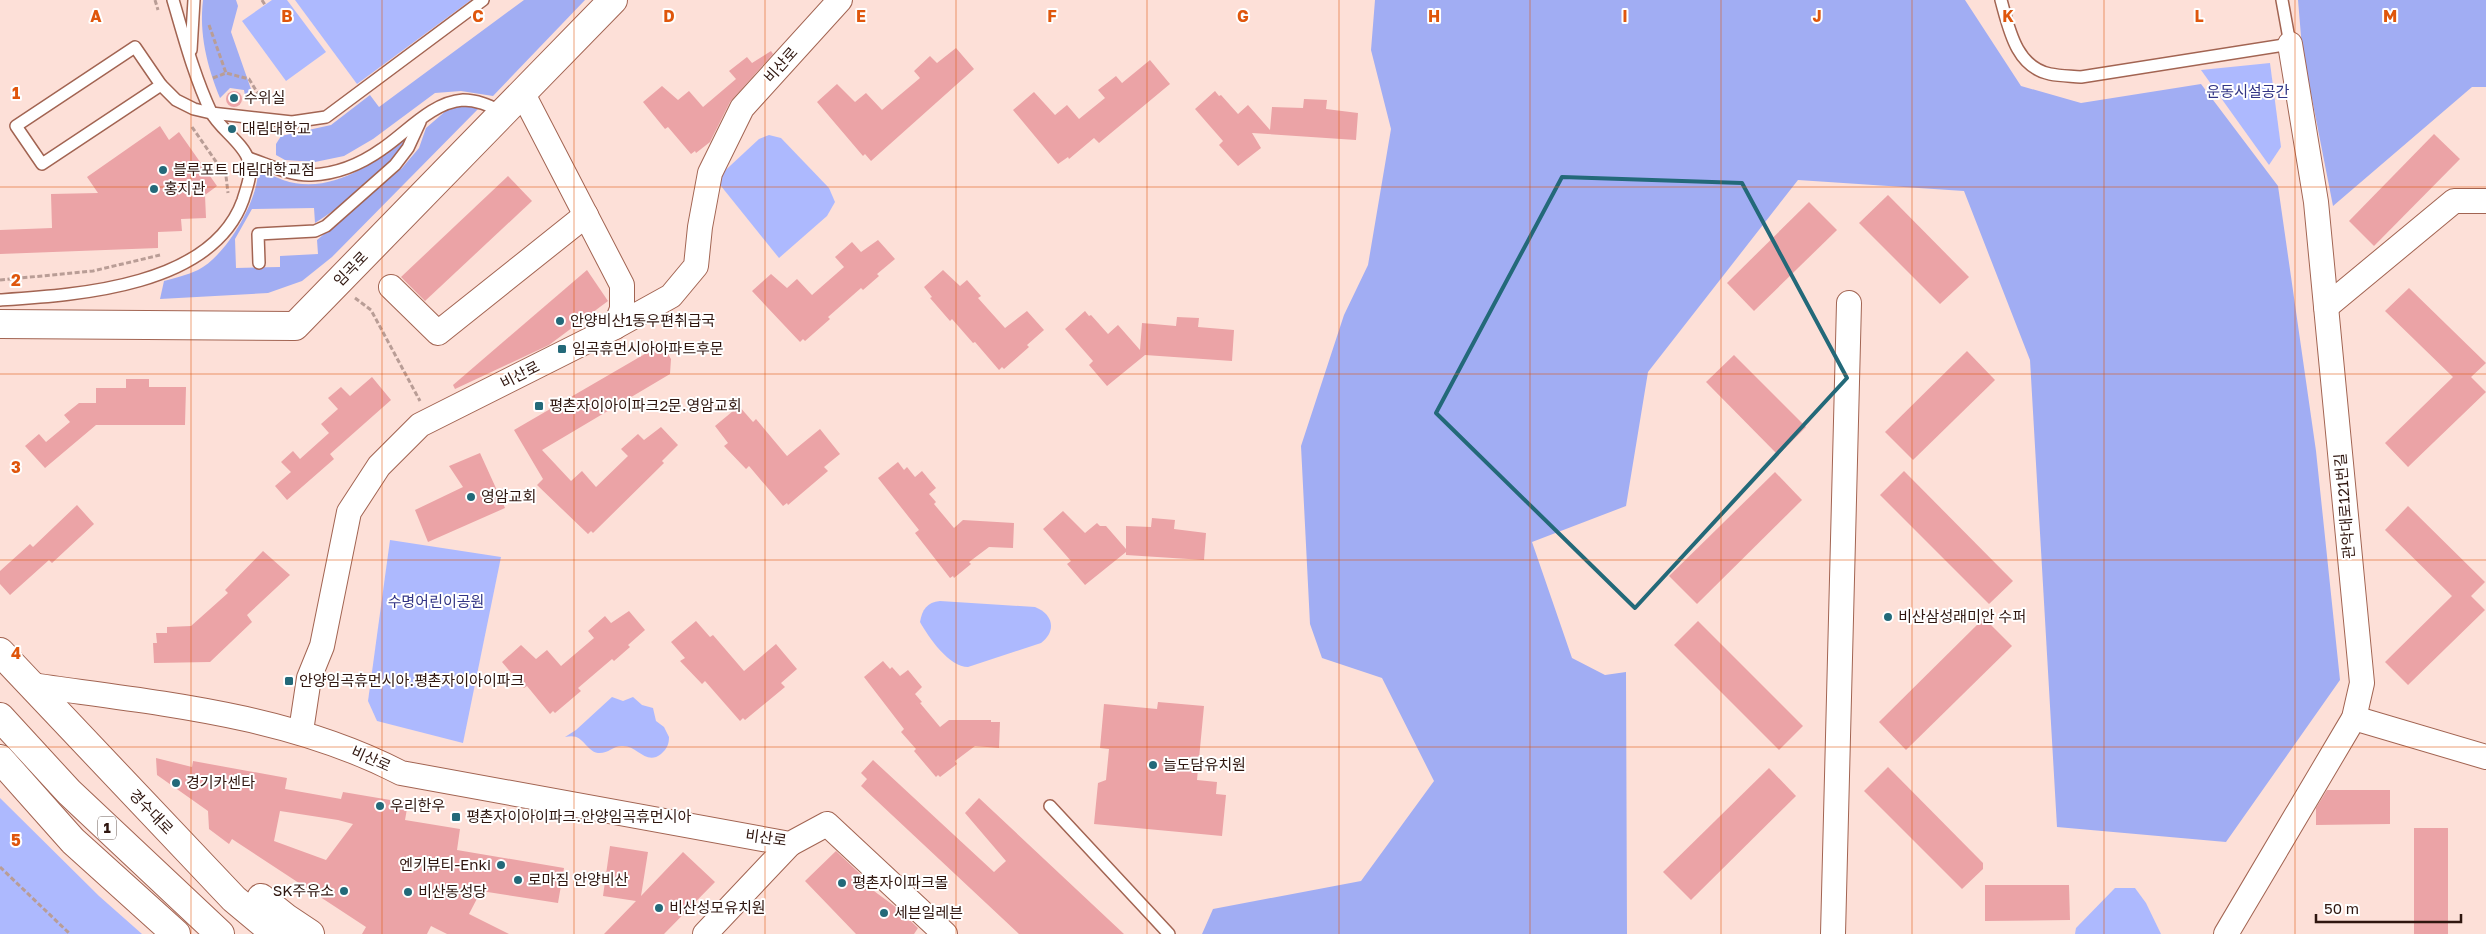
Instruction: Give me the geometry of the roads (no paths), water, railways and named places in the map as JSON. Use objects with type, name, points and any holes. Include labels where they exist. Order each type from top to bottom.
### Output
[{"type":"main road","name":"임곡로","points":[[0,324],[295,326],[524,94],[613,0]]},
{"type":"main road","name":"경수대로","points":[[0,652],[234,899],[276,934]]},
{"type":"main road","name":"1","points":[[0,717],[69,792],[220,934]]},
{"type":"main road","points":[[0,759],[73,841],[176,934]]},
{"type":"main road","points":[[125,785],[286,918],[310,934]]},
{"type":"street","name":"비산로","points":[[840,0],[742,108],[729,130],[710,173],[700,227],[696,266],[671,296],[615,327],[420,425],[378,466],[350,512],[322,646],[308,678],[300,731],[366,755],[402,773],[790,844],[827,824],[945,934]]},
{"type":"street","name":"관악대로121번길","points":[[2226,934],[2354,718],[2362,683],[2316,202],[2290,44]]},
{"type":"street","points":[[524,94],[622,285],[622,309],[615,327]]},
{"type":"street","points":[[2326,307],[2454,202],[2486,201]]},
{"type":"street","points":[[391,287],[438,333],[586,215]]},
{"type":"street","points":[[1833,934],[1849,303]]},
{"type":"street","points":[[31,685],[207,710],[300,731]]},
{"type":"street","points":[[2354,718],[2486,757]]},
{"type":"street","points":[[705,934],[790,844]]},
{"type":"lane","points":[[0,300],[64,296],[134,282],[182,265],[216,240],[239,210],[251,176],[248,158],[212,113],[191,59],[173,0]]},
{"type":"lane","points":[[191,59],[194,0]]},
{"type":"lane","points":[[161,85],[42,164],[16,126],[135,47],[161,85],[176,100],[194,109],[212,113],[292,122],[326,117],[483,0]]},
{"type":"lane","points":[[2001,0],[2011,33],[2023,60],[2048,74],[2081,77],[2290,44],[2282,0]]},
{"type":"lane","points":[[248,158],[308,176],[326,174],[354,165],[381,150],[420,120],[446,104],[462,100],[477,101],[504,113]]},
{"type":"lane","points":[[259,263],[258,234],[315,232],[326,226],[395,165],[408,148],[420,120]]},
{"type":"lane","points":[[1050,806],[1169,934]]},
{"type":"place","name":"수위실","points":[[234,98]]},
{"type":"place","name":"대림대학교","points":[[232,129]]},
{"type":"place","name":"블루포트 대림대학교점","points":[[163,170]]},
{"type":"place","name":"홍지관","points":[[154,189]]},
{"type":"place","name":"안양비산1동우편취급국","points":[[560,321]]},
{"type":"place","name":"임곡휴먼시아아파트후문","points":[[562,349]]},
{"type":"place","name":"평촌자이아이파크2문.영암교회","points":[[539,406]]},
{"type":"place","name":"영암교회","points":[[471,497]]},
{"type":"place","name":"비산삼성래미안 수퍼","points":[[1888,617]]},
{"type":"place","name":"안양임곡휴먼시아.평촌자이아이파크","points":[[289,681]]},
{"type":"place","name":"늘도담유치원","points":[[1153,765]]},
{"type":"place","name":"경기카센타","points":[[176,783]]},
{"type":"place","name":"우리한우","points":[[380,806]]},
{"type":"place","name":"평촌자이아이파크.안양임곡휴먼시아","points":[[456,817]]},
{"type":"place","name":"엔키뷰티-Enki","points":[[501,865]]},
{"type":"place","name":"로마짐 안양비산","points":[[518,880]]},
{"type":"place","name":"평촌자이파크몰","points":[[842,883]]},
{"type":"place","name":"SK주유소","points":[[344,891]]},
{"type":"place","name":"비산동성당","points":[[408,892]]},
{"type":"place","name":"비산성모유치원","points":[[659,908]]},
{"type":"place","name":"세븐일레븐","points":[[884,913]]},
{"type":"park label","name":"운동시설공간","points":[[2248,92]]},
{"type":"park label","name":"수명어린이공원","points":[[436,602]]}]
